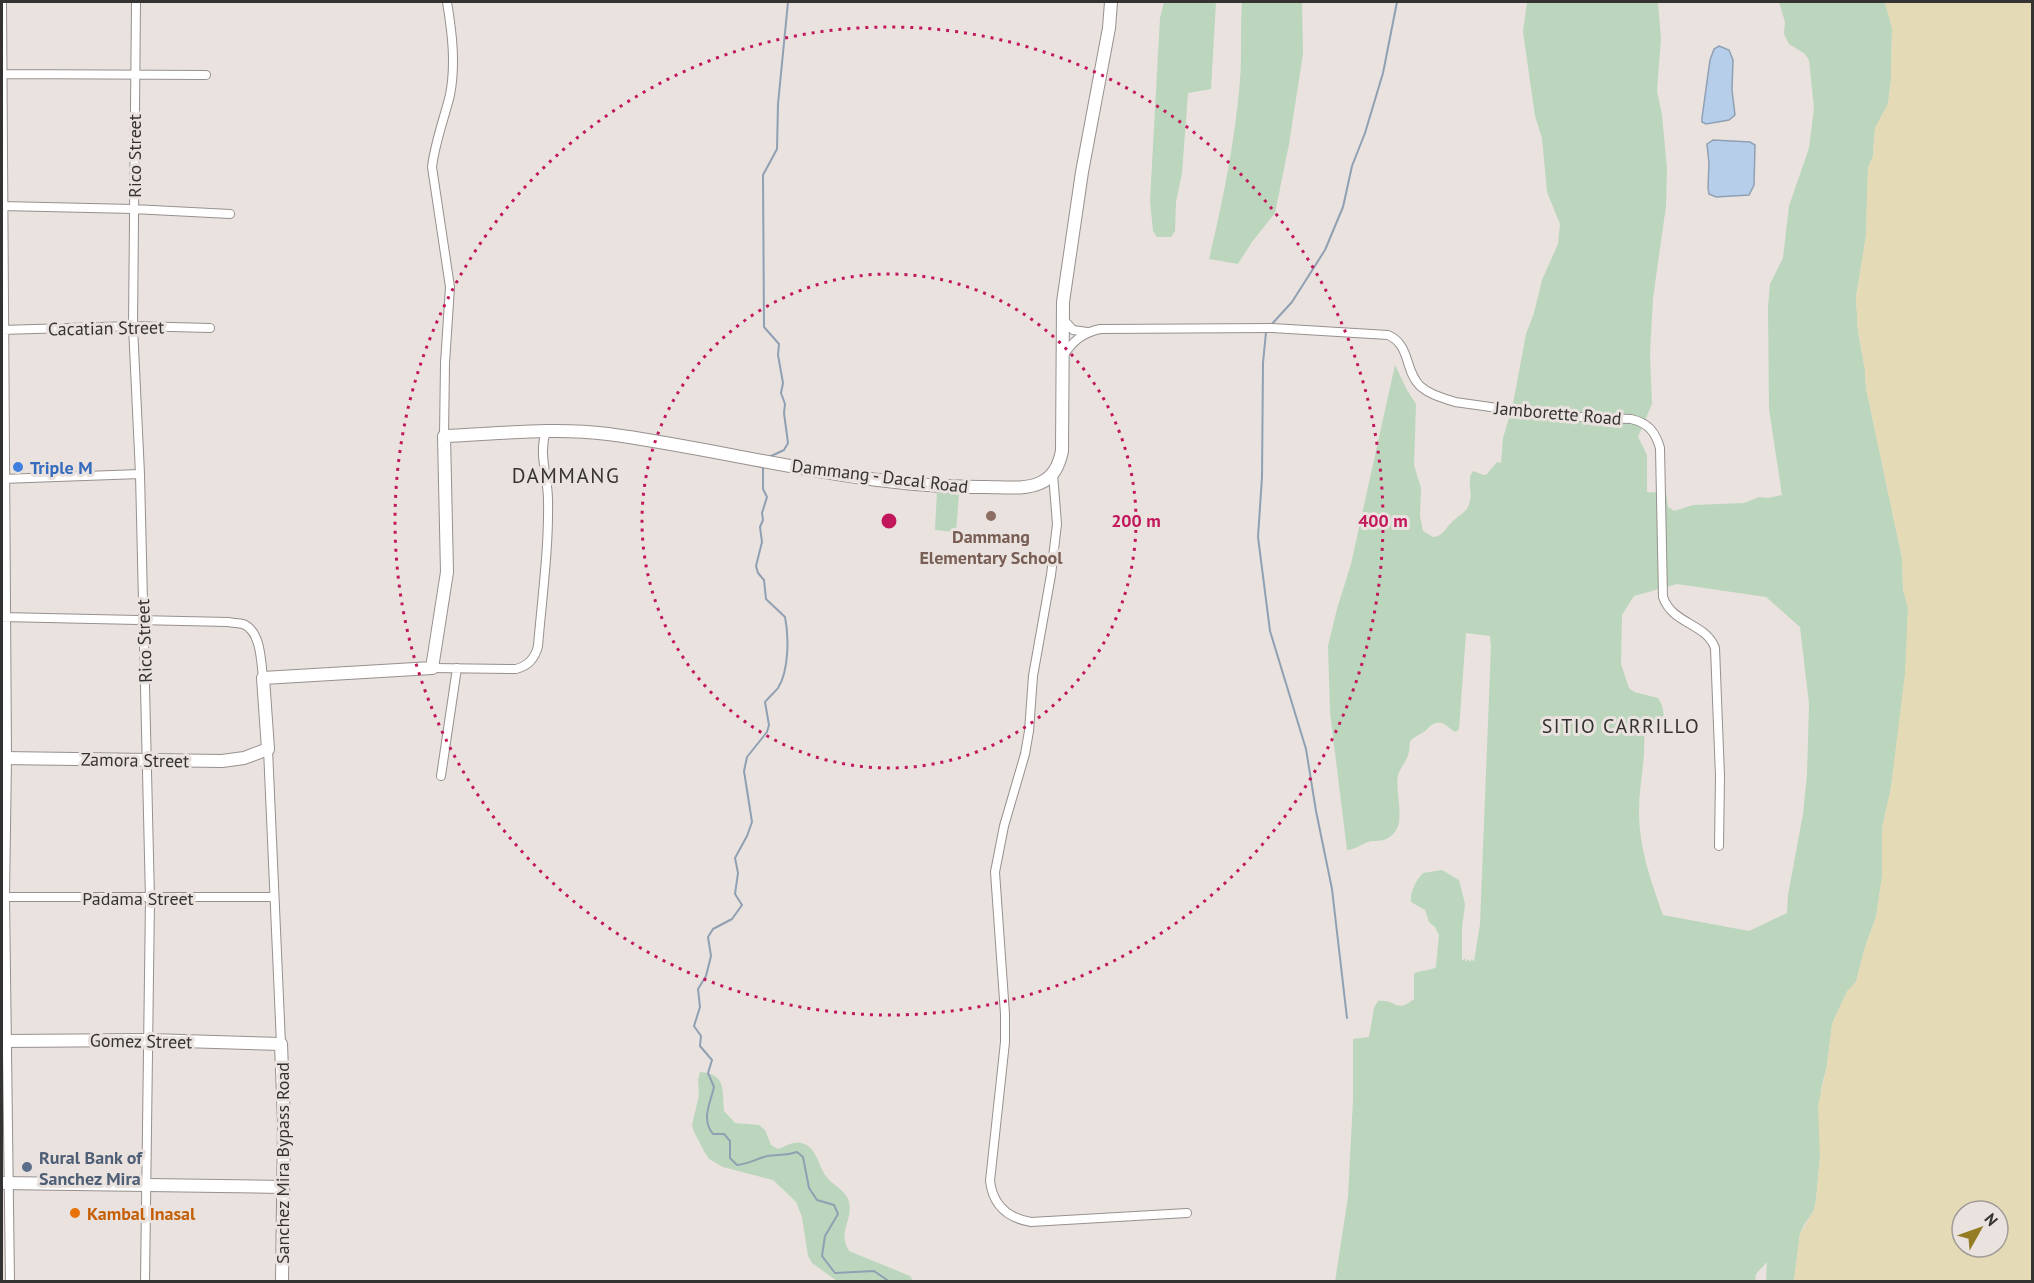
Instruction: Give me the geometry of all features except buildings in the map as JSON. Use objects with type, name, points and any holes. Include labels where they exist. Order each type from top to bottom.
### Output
[{"type":"street","points":[[2,2],[3,897],[5,1183],[10,1281]]},
{"type":"street","name":"Rico Street","points":[[136,2],[133,326],[140,474],[150,898],[145,1281]]},
{"type":"street","points":[[432,668],[447,572],[444,436],[445,363],[450,287],[432,167],[434,149],[452,84],[452,33],[447,2]]},
{"type":"street","points":[[1111,2],[1103,68],[1082,172],[1063,302],[1062,451],[1053,474],[1057,524],[1051,575],[1033,676],[1029,731],[1004,826],[995,872],[1005,1042],[990,1181],[991,1192],[1000,1208],[1018,1220],[1031,1222],[1187,1213]]},
{"type":"street","points":[[2,74],[206,75]]},
{"type":"street","points":[[2,206],[230,214]]},
{"type":"street","points":[[1063,319],[1073,330],[1089,332]]},
{"type":"street","name":"Cacatian Street","points":[[2,330],[133,326],[210,328]]},
{"type":"street","name":"Jamborette Road","points":[[1089,332],[1100,329],[1272,328],[1388,335],[1401,343],[1409,366],[1419,384],[1440,398],[1554,416],[1631,419],[1642,422],[1654,432],[1660,448],[1663,597],[1670,610],[1707,633],[1715,648],[1720,776],[1719,846]]},
{"type":"street","points":[[1064,356],[1071,344],[1089,332]]},
{"type":"street","points":[[263,678],[432,668],[516,669],[528,664],[537,651],[548,526],[548,498],[542,450],[546,431]]},
{"type":"street","name":"Dammang - Dacal Road","points":[[444,436],[546,431],[609,434],[873,479],[973,487],[1028,486],[1041,483],[1053,474]]},
{"type":"street","points":[[3,479],[140,474]]},
{"type":"street","points":[[3,617],[228,622],[243,624],[255,637],[263,678],[268,749],[281,1044]]},
{"type":"street","points":[[441,776],[457,668]]},
{"type":"street","name":"Zamora Street","points":[[4,758],[222,761],[243,758],[268,749]]},
{"type":"street","name":"Padama Street","points":[[3,897],[274,897]]},
{"type":"street","name":"Gomez Street","points":[[5,1041],[149,1040],[281,1044]]},
{"type":"street","name":"Sanchez Mira Bypass Road","points":[[281,1044],[284,1123],[282,1281]]},
{"type":"street","points":[[5,1183],[283,1187]]},
{"type":"green space","points":[[1164,2],[1216,2],[1211,89],[1188,93],[1175,231],[1171,237],[1157,237],[1153,231],[1150,201],[1160,18]]},
{"type":"green space","points":[[1242,2],[1302,2],[1303,54],[1289,144],[1275,213],[1238,264],[1209,259],[1224,193],[1238,103]]},
{"type":"green space","points":[[1527,2],[1658,2],[1661,38],[1657,91],[1662,115],[1667,169],[1666,206],[1653,298],[1650,353],[1652,404],[1638,437],[1647,455],[1647,492],[1666,493],[1668,507],[1674,511],[1693,505],[1744,503],[1759,497],[1782,495],[1769,409],[1768,307],[1770,284],[1783,258],[1789,206],[1809,148],[1814,108],[1809,60],[1805,54],[1789,44],[1784,34],[1785,22],[1779,2],[1885,2],[1892,28],[1888,104],[1875,128],[1873,156],[1868,168],[1866,236],[1856,297],[1866,388],[1902,558],[1903,589],[1908,608],[1906,670],[1891,788],[1882,828],[1882,877],[1876,917],[1856,982],[1847,992],[1832,1024],[1827,1065],[1821,1089],[1820,1156],[1816,1200],[1814,1210],[1800,1234],[1794,1281],[1766,1281],[1767,1262],[1756,1274],[1755,1282],[1335,1282],[1348,1197],[1353,1100],[1353,1039],[1369,1037],[1374,1008],[1378,1001],[1399,1006],[1408,1003],[1414,999],[1414,974],[1436,967],[1439,935],[1429,922],[1425,910],[1411,902],[1414,886],[1423,873],[1442,870],[1459,880],[1465,904],[1462,961],[1465,958],[1466,962],[1472,959],[1474,962],[1480,924],[1491,646],[1490,636],[1466,633],[1459,729],[1456,732],[1443,724],[1434,723],[1410,741],[1407,758],[1398,775],[1400,810],[1397,827],[1393,834],[1384,840],[1370,841],[1347,850],[1330,712],[1328,646],[1351,564],[1395,365],[1416,404],[1414,465],[1421,488],[1420,516],[1423,531],[1433,537],[1441,534],[1468,507],[1471,497],[1470,479],[1473,471],[1484,475],[1497,462],[1501,463],[1503,438],[1513,404],[1526,334],[1542,280],[1558,244],[1560,224],[1547,192],[1542,138],[1535,116],[1523,32]],"holes":[[[1677,584],[1766,597],[1800,627],[1809,704],[1807,775],[1787,913],[1749,931],[1663,915],[1643,851],[1639,811],[1644,732],[1648,728],[1661,724],[1663,711],[1658,698],[1634,692],[1629,688],[1621,664],[1622,615],[1634,596]]]},
{"type":"green space","points":[[937,491],[959,493],[956,532],[935,530]]},
{"type":"green space","points":[[700,1072],[709,1073],[719,1080],[723,1090],[724,1111],[735,1123],[759,1125],[765,1130],[771,1145],[778,1149],[792,1143],[806,1145],[810,1148],[825,1175],[845,1194],[849,1202],[850,1209],[844,1238],[849,1251],[910,1276],[913,1281],[837,1281],[812,1263],[808,1256],[802,1217],[796,1202],[773,1180],[723,1167],[709,1159],[705,1153],[692,1125],[699,1095]]},
{"type":"sand","points":[[1885,2],[2032,2],[2032,1281],[1794,1281],[1800,1234],[1814,1210],[1816,1200],[1820,1159],[1818,1106],[1827,1065],[1832,1024],[1847,991],[1856,982],[1876,917],[1882,877],[1882,828],[1891,788],[1905,673],[1908,608],[1903,589],[1902,558],[1866,388],[1856,298],[1866,236],[1868,168],[1873,156],[1875,128],[1888,104],[1892,28]]},
{"type":"water","points":[[1719,46],[1729,50],[1733,60],[1732,90],[1735,115],[1729,120],[1706,124],[1702,122],[1702,118],[1710,60],[1714,49]]},
{"type":"water","points":[[1713,140],[1750,142],[1755,145],[1754,185],[1749,195],[1716,197],[1709,194],[1707,144]]},
{"type":"waterway","points":[[769,457],[784,450],[788,443],[785,404],[781,393],[783,383],[778,355],[779,344],[764,327],[763,175],[777,149],[778,104],[788,2]]},
{"type":"waterway","points":[[1271,325],[1292,302],[1325,250],[1343,207],[1352,166],[1365,133],[1383,73],[1397,2]]},
{"type":"waterway","points":[[1266,332],[1258,537],[1270,631],[1306,749],[1332,889],[1347,1018]]},
{"type":"waterway","points":[[763,465],[763,489],[767,497],[762,513],[763,520],[760,527],[762,542],[756,566],[764,580],[766,599],[785,617],[787,653],[782,681],[765,702],[769,725],[767,732],[747,757],[744,771],[752,822],[735,858],[738,873],[735,894],[742,905],[732,919],[713,929],[708,937],[711,956],[706,976],[698,989],[700,1007],[694,1026],[701,1036],[700,1046],[712,1060],[708,1073],[714,1087],[707,1117],[713,1134],[724,1134],[730,1141],[730,1158],[737,1165],[767,1156],[797,1152],[803,1157],[809,1188],[817,1200],[834,1205],[838,1214],[825,1236],[822,1256],[835,1273],[874,1271],[890,1282]]},
{"type":"place","name":"Triple M","points":[[18,467]]},
{"type":"place","name":"Dammang Elementary School","points":[[991,516]]},
{"type":"place","name":"Rural Bank of Sanchez Mira","points":[[27,1167]]},
{"type":"place","name":"Kambal Inasal","points":[[75,1213]]},
{"type":"district","name":"DAMMANG","points":[[566,475]]},
{"type":"district","name":"SITIO CARRILLO","points":[[1621,726]]}]
